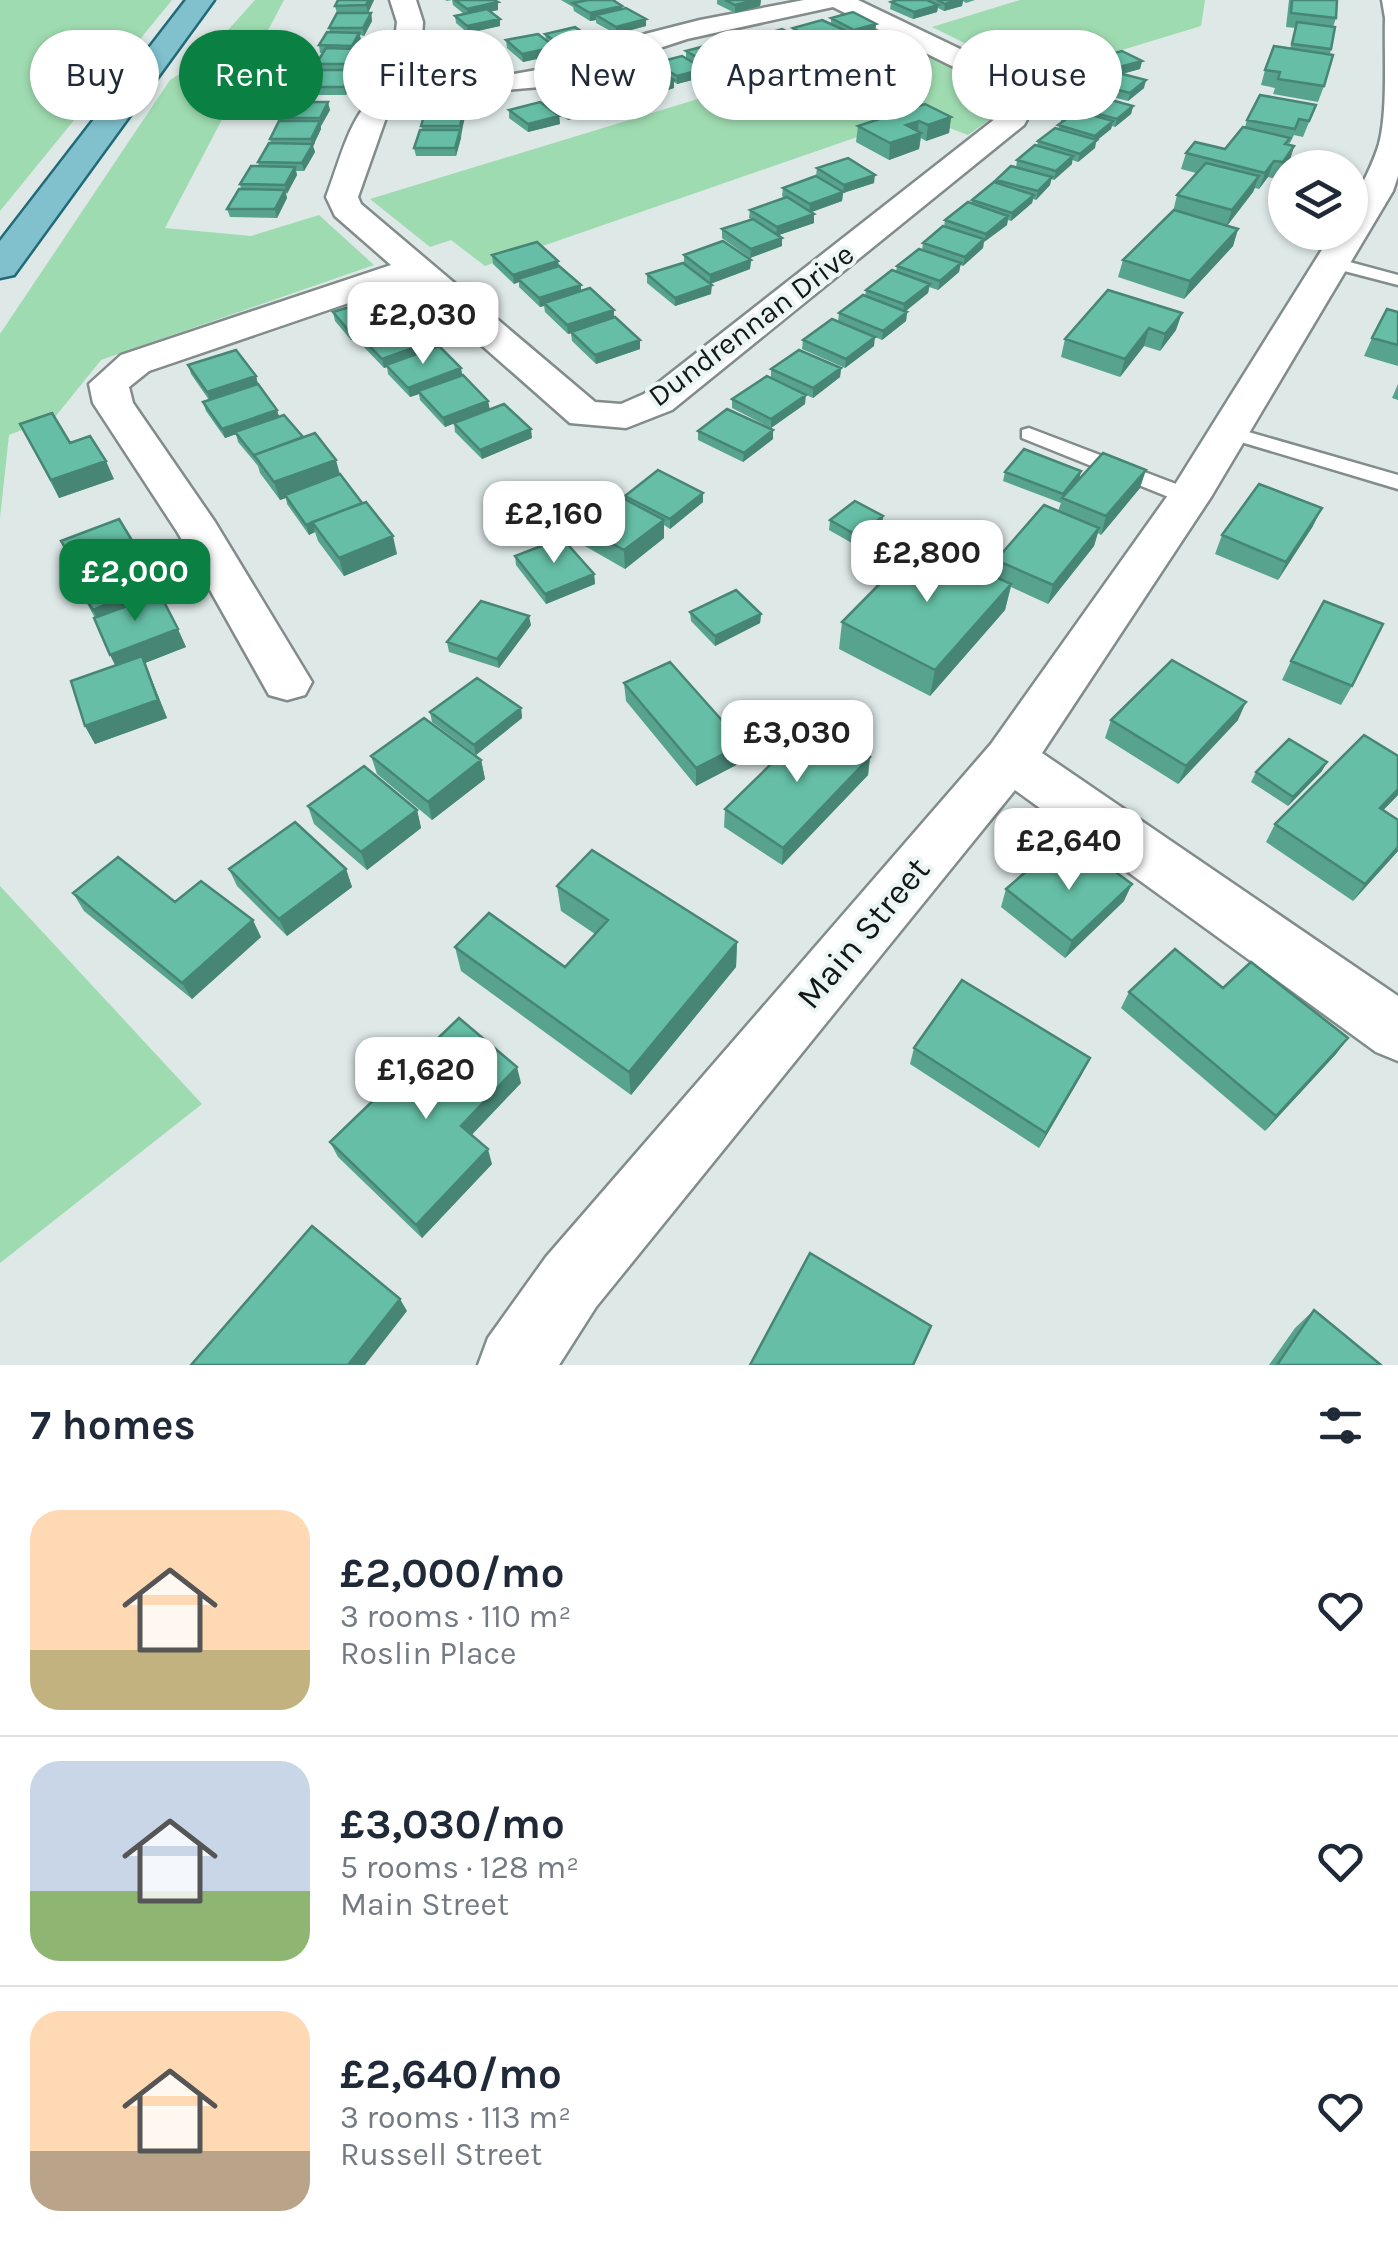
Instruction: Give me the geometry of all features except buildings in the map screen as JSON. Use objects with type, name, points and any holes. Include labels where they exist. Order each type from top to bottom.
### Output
[{"type":"main road","points":[[0,267],[200,0]]},
{"type":"street","points":[[402,0],[409,30]]},
{"type":"street","points":[[514,84],[561,77],[677,33],[788,14],[834,0]]},
{"type":"street","name":"Dundrennan Drive","points":[[371,120],[342,197],[347,209],[584,414],[626,416],[658,402],[1014,119],[1019,104],[1014,90],[1000,79],[834,0]]},
{"type":"street","name":"Main Street","points":[[1368,215],[1387,194],[1395,141],[1398,18],[1394,0]]},
{"type":"street","points":[[670,9],[705,27]]},
{"type":"street","name":"Main Street","points":[[515,1365],[571,1282],[1010,758],[1189,498],[1338,250]]},
{"type":"street","points":[[288,682],[199,532],[113,403],[110,384],[135,363],[416,268]]},
{"type":"street","points":[[1010,758],[1398,1032]]},
{"type":"lane","points":[[1355,250],[1398,280]]},
{"type":"lane","points":[[1230,433],[1398,482]]},
{"type":"lane","points":[[1029,434],[1189,498]]},
{"type":"green space","points":[[0,0],[172,0],[148,30],[30,30],[30,120],[74,120],[0,211]]},
{"type":"green space","points":[[255,0],[284,0],[268,30],[228,30]]},
{"type":"green space","points":[[1020,0],[1205,0],[1201,26],[1122,50],[1122,30],[952,30],[952,37],[932,27]]},
{"type":"green space","points":[[932,58],[952,67],[952,120],[989,120],[968,135],[929,120],[932,120]]},
{"type":"green space","points":[[179,74],[179,120],[222,120],[165,228],[251,236],[319,215],[374,265],[101,360],[55,417],[9,435],[0,518],[0,334],[143,120],[159,120],[159,96]]},
{"type":"green space","points":[[691,101],[691,120],[906,120],[485,266],[451,240],[430,247],[370,199],[629,120],[671,120],[671,107]]},
{"type":"green space","points":[[0,886],[202,1104],[0,1263]]}]
